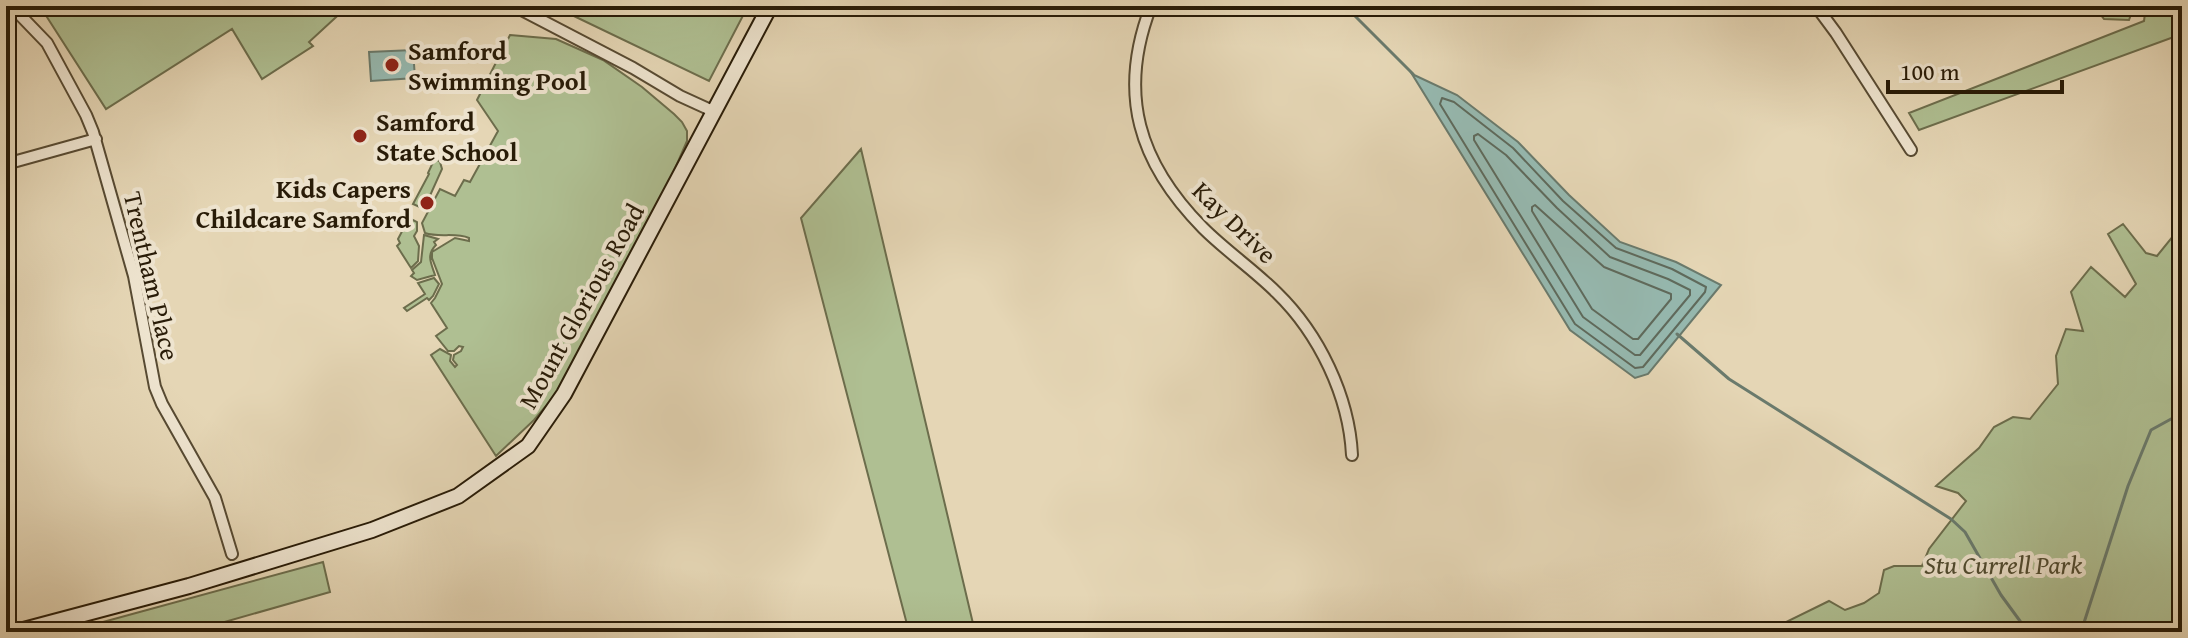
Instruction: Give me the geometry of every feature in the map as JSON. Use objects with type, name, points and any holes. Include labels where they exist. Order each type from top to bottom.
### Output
[{"type":"main road","name":"Mount Glorious Road","points":[[16,632],[189,586],[372,530],[458,496],[528,446],[564,394],[770,6]]},
{"type":"main road","name":"Mount Glorious Road","points":[[35,632],[69,618]]},
{"type":"street","points":[[514,6],[715,112]]},
{"type":"street","name":"Kay Drive","points":[[1151,6],[1141,32],[1136,67],[1136,104],[1143,139],[1155,166],[1171,192],[1204,229],[1278,294],[1309,330],[1336,381],[1351,436],[1352,455]]},
{"type":"street","points":[[1816,6],[1911,150]]},
{"type":"street","name":"Trentham Place","points":[[20,15],[47,43],[96,139],[134,276],[155,387],[215,498],[232,554]]},
{"type":"street","points":[[6,164],[96,139]]},
{"type":"green space","points":[[50,6],[347,7],[309,42],[313,46],[262,79],[232,29],[106,109],[45,14]]},
{"type":"green space","points":[[553,6],[748,6],[709,81]]},
{"type":"green space","points":[[2094,6],[2134,6],[2129,20],[2104,19]]},
{"type":"green space","points":[[2146,6],[2168,6],[2168,12],[2182,6],[2182,34],[1919,130],[1909,113],[2144,21]]},
{"type":"green space","points":[[510,35],[556,39],[603,60],[674,114],[687,131],[687,141],[654,217],[582,356],[534,420],[496,456],[431,355],[440,349],[451,355],[450,361],[455,367],[454,355],[463,347],[448,351],[436,336],[447,328],[431,303],[442,284],[432,252],[455,238],[469,241],[469,238],[425,233],[422,223],[440,189],[455,196],[464,180],[470,182],[498,131],[477,100]]},
{"type":"green space","points":[[861,149],[975,632],[909,632],[801,218]]},
{"type":"green space","points":[[435,158],[442,169],[424,209],[413,204]]},
{"type":"green space","points":[[409,218],[417,222],[414,236],[419,246],[418,261],[411,268],[397,246]]},
{"type":"green space","name":"Stu Currell Park","points":[[2123,224],[2146,253],[2157,256],[2182,225],[2181,632],[1777,632],[1784,623],[1829,601],[1845,610],[1864,603],[1879,593],[1884,570],[1894,566],[1922,566],[1929,549],[1966,501],[1958,493],[1936,486],[1979,448],[1994,427],[2013,417],[2030,419],[2058,384],[2056,356],[2066,329],[2083,331],[2071,292],[2091,267],[2125,297],[2136,284],[2108,234]]},
{"type":"green space","points":[[424,235],[438,239],[430,256],[435,275],[417,280],[411,276],[414,273],[412,270],[421,262]]},
{"type":"green space","points":[[434,278],[439,284],[433,296],[407,311],[404,308],[425,294],[418,283]]},
{"type":"green space","points":[[323,562],[330,592],[207,627],[208,632],[189,632],[187,628],[175,632],[73,632],[103,622]]},
{"type":"water","name":"Samford Swimming Pool","points":[[413,50],[415,78],[371,81],[369,52]]},
{"type":"water","points":[[1412,74],[1457,95],[1518,142],[1620,242],[1676,262],[1721,285],[1648,374],[1635,378],[1570,330]]},
{"type":"waterway","points":[[1345,6],[1413,74]]},
{"type":"waterway","points":[[1677,334],[1729,379],[1951,519],[1965,532],[2001,595],[2031,632]]},
{"type":"waterway","points":[[2081,632],[2128,486],[2151,430],[2182,413]]},
{"type":"place","name":"Samford Swimming Pool","points":[[392,65]]},
{"type":"place","name":"Samford State School","points":[[360,136]]},
{"type":"place","name":"Kids Capers Childcare Samford","points":[[427,203]]}]
